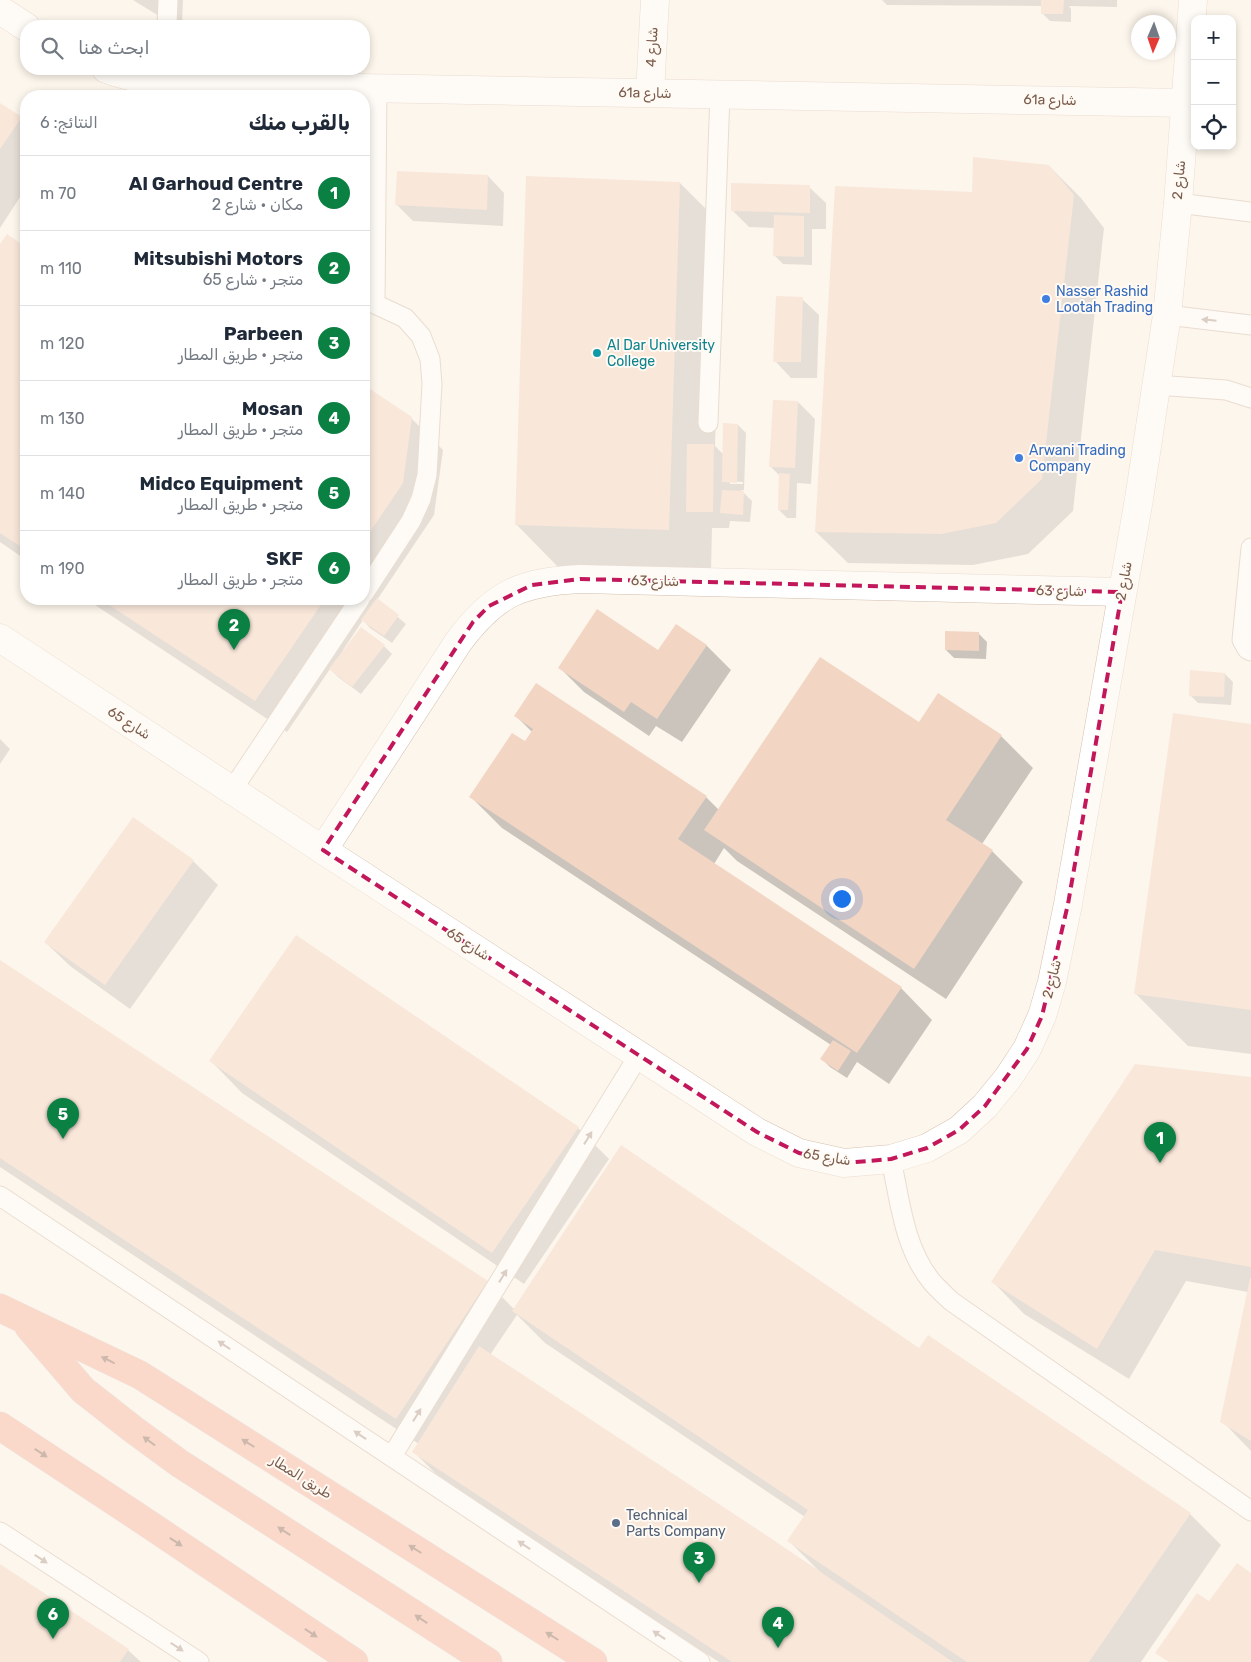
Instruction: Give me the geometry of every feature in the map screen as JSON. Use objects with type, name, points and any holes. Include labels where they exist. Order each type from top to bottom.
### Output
[{"type":"highway","points":[[11,1313],[83,1390],[179,1463],[488,1662]]},
{"type":"highway","name":"طريق المطار","points":[[11,1313],[140,1375],[593,1662]]},
{"type":"highway","points":[[0,1426],[354,1662]]},
{"type":"street","name":"شارع 4","points":[[650,93],[654,0]]},
{"type":"street","name":"شارع 2","points":[[959,1130],[985,1106],[1008,1078],[1027,1049],[1042,1016],[1052,982],[1068,904],[1139,499],[1167,315],[1178,203],[1193,0]]},
{"type":"street","points":[[0,10],[20,23]]},
{"type":"street","name":"61a شارع","points":[[154,75],[166,76],[199,85],[1186,103]]},
{"type":"street","name":"شارع 63","points":[[323,850],[472,622],[509,593],[532,584],[580,579],[1122,592]]},
{"type":"street","name":"شارع 65","points":[[0,638],[757,1132],[799,1153],[844,1163],[891,1159],[927,1148],[959,1130]]},
{"type":"lane","points":[[167,20],[168,0]]},
{"type":"lane","points":[[370,274],[377,88]]},
{"type":"lane","points":[[708,423],[720,94]]},
{"type":"lane","points":[[1178,203],[1251,212]]},
{"type":"lane","points":[[370,301],[405,318],[421,336],[430,359],[432,384],[427,475],[421,499],[411,521],[370,584]]},
{"type":"lane","points":[[1167,315],[1251,325]]},
{"type":"lane","points":[[1156,384],[1226,390],[1251,398]]},
{"type":"lane","points":[[1251,548],[1242,640],[1247,649],[1251,651]]},
{"type":"lane","points":[[232,790],[356,605]]},
{"type":"lane","points":[[392,1456],[639,1055]]},
{"type":"lane","points":[[891,1159],[906,1231],[917,1257],[931,1281],[951,1301],[1251,1511]]},
{"type":"lane","points":[[0,1196],[700,1662]]},
{"type":"lane","points":[[0,1532],[199,1662]]},
{"type":"highlighted area","points":[[580,579],[1122,592],[1068,904],[1042,1016],[1027,1049],[985,1106],[959,1130],[927,1148],[891,1159],[844,1163],[799,1153],[757,1132],[323,850],[473,622],[489,606],[532,585]]},
{"type":"building","points":[[1041,0],[1064,0],[1063,14],[1041,14]]},
{"type":"building","points":[[0,103],[20,116],[20,120],[0,149]]},
{"type":"building","points":[[973,157],[1049,165],[1074,195],[1042,479],[996,523],[941,534],[815,532],[835,186],[972,192]]},
{"type":"building","points":[[397,171],[488,175],[487,210],[395,205]]},
{"type":"building","name":"Al Dar University College","points":[[526,176],[680,182],[669,530],[515,525]]},
{"type":"building","points":[[731,183],[810,185],[810,213],[731,211]]},
{"type":"building","points":[[774,215],[804,216],[804,257],[773,256]]},
{"type":"building","points":[[7,234],[20,243],[20,546],[0,533],[0,244]]},
{"type":"building","points":[[776,296],[803,297],[801,362],[773,362]]},
{"type":"building","points":[[370,389],[412,417],[403,483],[370,532]]},
{"type":"building","points":[[773,400],[798,401],[795,468],[769,467]]},
{"type":"building","points":[[723,423],[738,424],[737,483],[722,482]]},
{"type":"building","points":[[687,444],[714,444],[713,512],[686,512]]},
{"type":"building","points":[[779,473],[790,474],[788,510],[778,510]]},
{"type":"building","points":[[722,490],[744,491],[743,515],[720,513]]},
{"type":"building","points":[[377,598],[399,615],[384,636],[361,620]]},
{"type":"building","points":[[109,605],[321,605],[255,701]]},
{"type":"building","points":[[597,609],[658,650],[676,624],[707,645],[657,719],[631,702],[624,712],[558,668]]},
{"type":"building","points":[[361,627],[385,645],[352,687],[329,669]]},
{"type":"building","points":[[945,631],[979,632],[979,651],[945,650]]},
{"type":"building","points":[[820,657],[919,722],[938,693],[1002,735],[946,820],[993,850],[914,969],[704,830]]},
{"type":"building","points":[[1190,670],[1225,673],[1224,697],[1189,696]]},
{"type":"building","points":[[536,683],[707,796],[678,839],[902,987],[857,1053],[469,797],[512,733],[525,741],[533,729],[514,716]]},
{"type":"building","points":[[1173,713],[1251,724],[1251,1010],[1134,994]]},
{"type":"building","points":[[133,817],[194,860],[105,985],[44,942]]},
{"type":"building","points":[[296,935],[579,1127],[492,1253],[209,1061]]},
{"type":"building","points":[[0,960],[488,1281],[396,1419],[0,1158]]},
{"type":"building","points":[[833,1040],[851,1051],[838,1071],[820,1059]]},
{"type":"building","points":[[1135,1064],[1251,1077],[1251,1267],[1155,1250],[1097,1349],[991,1282]]},
{"type":"building","points":[[621,1145],[919,1348],[928,1335],[1191,1513],[1089,1662],[967,1662],[787,1541],[808,1510],[512,1311]]},
{"type":"building","points":[[1251,1278],[1251,1441],[1220,1422]]},
{"type":"building","points":[[479,1346],[769,1537],[953,1662],[732,1662],[412,1452]]},
{"type":"building","points":[[1237,1563],[1251,1573],[1251,1662],[1169,1662],[1155,1653],[1197,1593],[1209,1601]]},
{"type":"building","points":[[0,1564],[129,1649],[120,1662],[0,1662]]},
{"type":"place","name":"Nasser Rashid Lootah Trading","points":[[1046,299]]},
{"type":"place","name":"Al Dar University College","points":[[597,353]]},
{"type":"place","name":"Arwani Trading Company","points":[[1019,458]]},
{"type":"place","name":"Mitsubishi Motors","points":[[234,650]]},
{"type":"place","name":"Midco Equipment","points":[[63,1139]]},
{"type":"place","name":"Al Garhoud Centre","points":[[1160,1163]]},
{"type":"place","name":"Technical Parts Company","points":[[616,1523]]},
{"type":"place","name":"Parbeen","points":[[699,1583]]},
{"type":"place","name":"SKF","points":[[53,1639]]},
{"type":"place","name":"Mosan","points":[[778,1648]]}]
